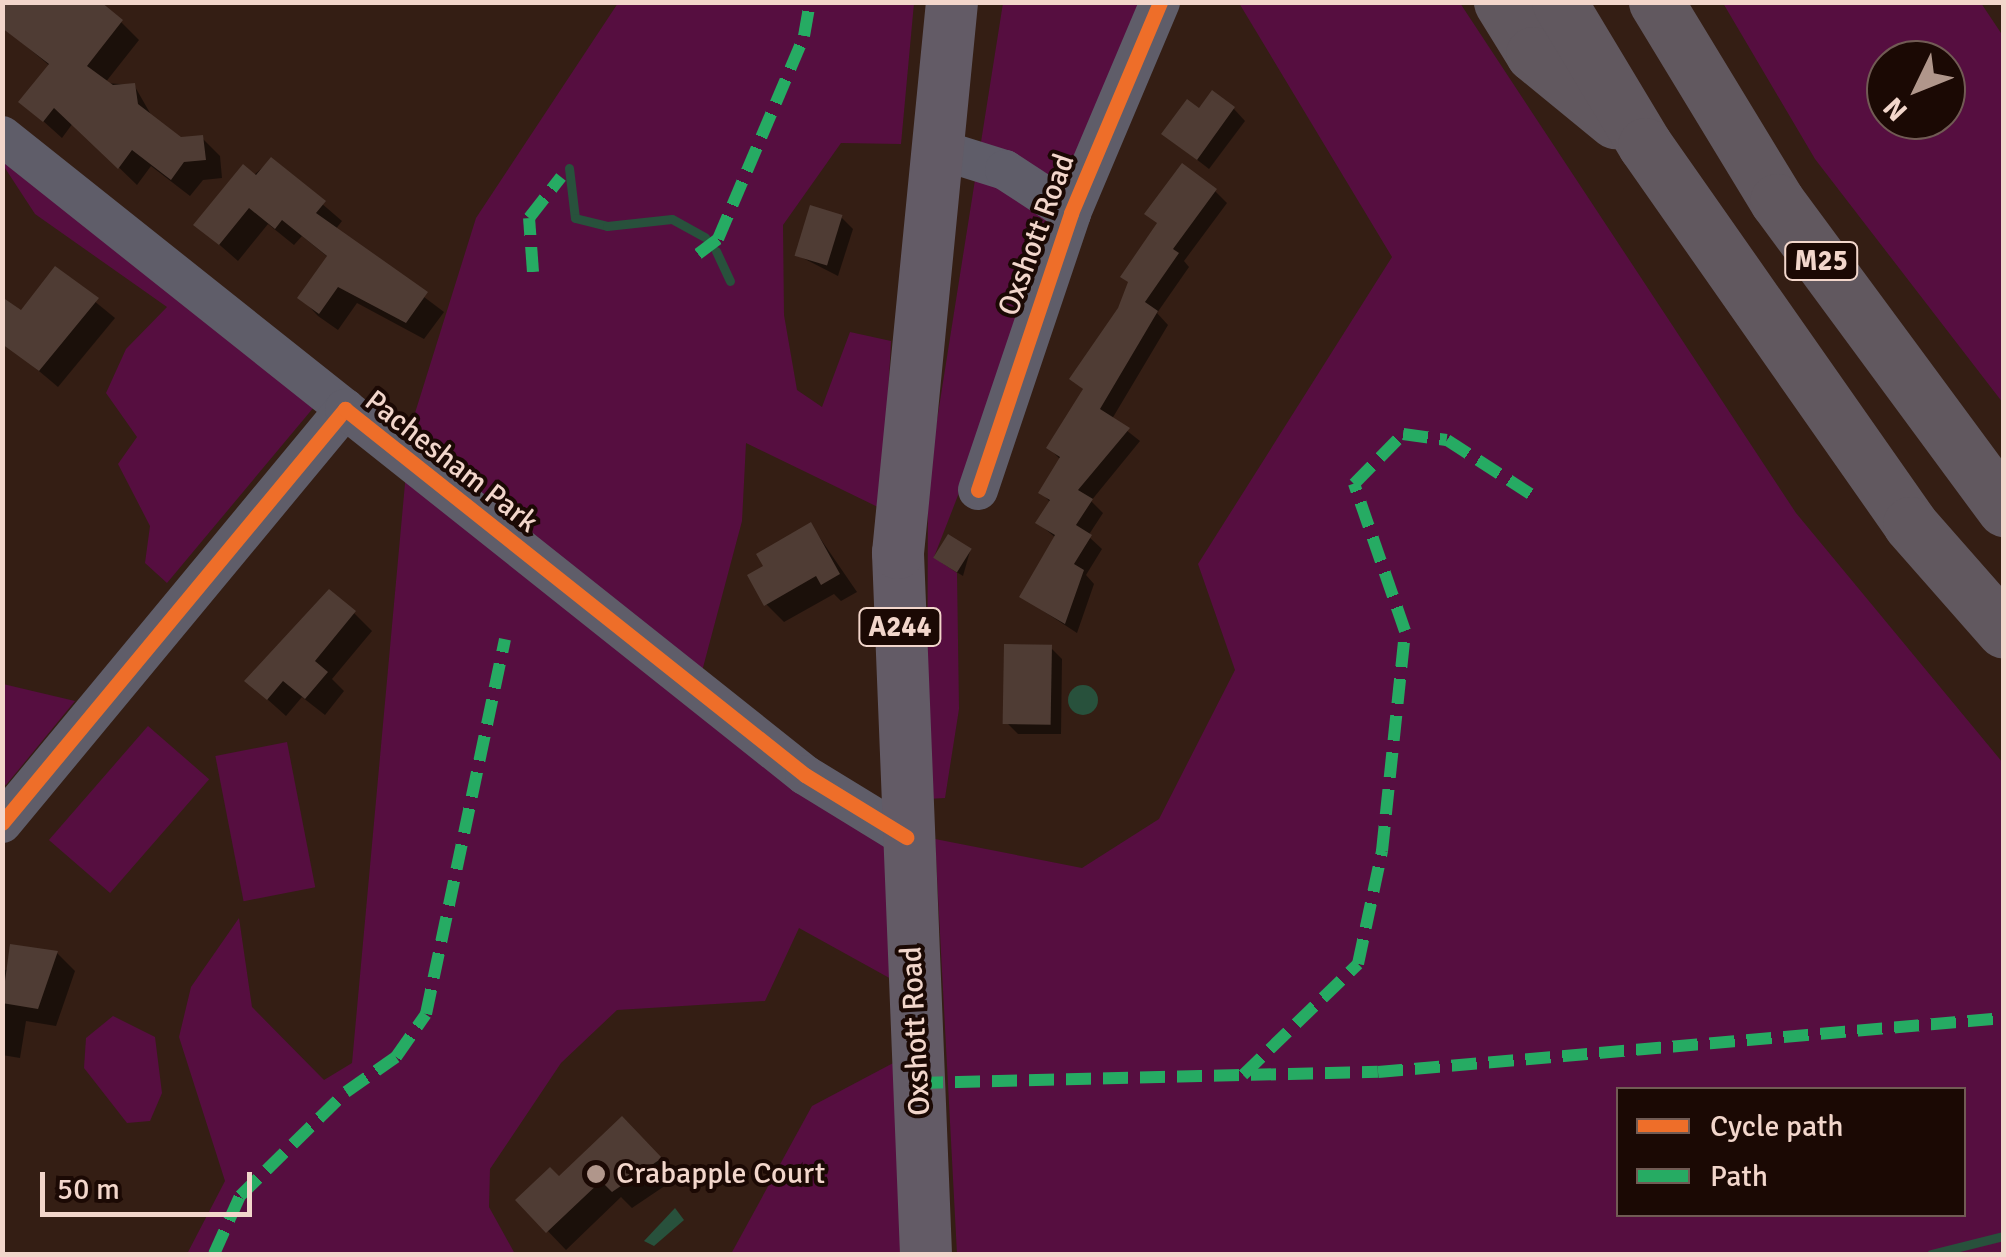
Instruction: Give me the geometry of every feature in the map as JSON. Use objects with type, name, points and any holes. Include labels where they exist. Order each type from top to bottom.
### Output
[{"type":"highway","name":"M25","points":[[1500,2],[1533,54],[1645,145]]},
{"type":"highway","name":"M25","points":[[1559,2],[1645,145],[1910,524],[2004,632]]},
{"type":"highway","name":"M25","points":[[1656,2],[1777,201],[2004,509]]},
{"type":"main road","name":"Oxshott Road","points":[[926,1254],[906,837],[900,479],[942,150],[952,2]]},
{"type":"street","name":"Oxshott Road","points":[[978,490],[1071,213],[1160,2]]},
{"type":"street","points":[[2,136],[345,408]]},
{"type":"street","name":"Oxshott Road","points":[[942,150],[1006,170],[1071,213]]},
{"type":"street","name":"Pachesham Park","points":[[2,823],[345,408],[805,775],[906,837]]},
{"type":"shaded area","points":[[618,3],[914,3],[901,144],[841,143],[783,225],[784,315],[797,390],[822,407],[850,332],[891,341],[882,509],[746,443],[742,521],[701,675],[886,843],[893,980],[799,928],[765,1001],[617,1010],[561,1063],[490,1169],[489,1207],[515,1254],[187,1254],[225,1181],[179,1037],[191,987],[239,918],[252,1007],[324,1080],[352,1063],[410,429],[476,218]]},
{"type":"shaded area","points":[[1003,3],[1150,3],[934,557],[957,573],[959,709],[945,798],[927,799],[928,477]]},
{"type":"shaded area","points":[[1239,3],[1460,3],[1796,513],[2003,763],[2003,1254],[957,1254],[935,839],[1082,868],[1159,819],[1235,670],[1198,564],[1392,257]]},
{"type":"shaded area","points":[[1723,3],[1981,3],[2003,36],[2003,403],[1815,159]]},
{"type":"shaded area","points":[[2,150],[314,407],[167,583],[145,563],[150,526],[118,464],[137,437],[106,393],[126,349],[167,307],[35,214],[3,165]]},
{"type":"shaded area","points":[[3,684],[75,701],[6,785],[2,783]]},
{"type":"shaded area","points":[[1083,685],[1097,694],[1098,700],[1089,714],[1083,715],[1069,706],[1068,700],[1077,686]]},
{"type":"shaded area","points":[[148,726],[209,779],[110,893],[49,840]]},
{"type":"shaded area","points":[[287,742],[315,887],[244,901],[215,756]]},
{"type":"shaded area","points":[[113,1016],[155,1037],[162,1093],[150,1121],[127,1123],[84,1068],[86,1038]]},
{"type":"shaded area","points":[[897,1061],[907,1254],[731,1254],[812,1106]]},
{"type":"shaded area","points":[[675,1208],[684,1220],[654,1246],[644,1241]]},
{"type":"building","points":[[2,2],[101,2],[123,20],[87,66],[113,85],[135,83],[138,104],[181,137],[203,135],[206,160],[184,162],[171,180],[132,150],[118,169],[54,108],[43,122],[18,102],[49,64],[2,28]]},
{"type":"building","points":[[1212,90],[1235,107],[1197,160],[1161,134],[1187,99],[1199,108]]},
{"type":"building","points":[[271,157],[326,201],[316,213],[428,292],[406,323],[338,287],[319,314],[297,298],[327,256],[282,220],[275,229],[249,208],[219,245],[193,225],[243,164],[256,175]]},
{"type":"building","points":[[1182,163],[1217,189],[1173,249],[1179,253],[1145,302],[1158,311],[1100,409],[1130,428],[1078,490],[1093,499],[1076,525],[1092,535],[1074,564],[1084,570],[1065,624],[1019,597],[1055,535],[1035,523],[1050,500],[1038,493],[1060,457],[1046,448],[1083,389],[1069,379],[1118,308],[1128,282],[1120,277],[1157,223],[1144,214]]},
{"type":"building","points":[[810,205],[843,215],[827,266],[795,256]]},
{"type":"building","points":[[55,266],[99,298],[39,371],[2,344],[2,297],[21,310]]},
{"type":"building","points":[[811,522],[840,574],[821,585],[816,576],[764,606],[747,575],[763,566],[756,554]]},
{"type":"building","points":[[948,534],[972,549],[957,573],[933,558]]},
{"type":"building","points":[[329,589],[356,611],[315,661],[328,672],[305,699],[283,681],[267,700],[244,681]]},
{"type":"building","points":[[1004,644],[1052,645],[1051,725],[1003,724]]},
{"type":"building","points":[[10,944],[58,951],[38,1009],[2,1003]]},
{"type":"building","name":"Crabapple Court","points":[[622,1116],[662,1158],[612,1192],[601,1181],[546,1233],[515,1200],[550,1167],[559,1176]]},
{"type":"waterway","points":[[569,168],[575,218],[607,226],[672,219],[705,237]]},
{"type":"waterway","points":[[716,251],[730,281]]},
{"type":"waterway","points":[[1931,1254],[2004,1236]]},
{"type":"marked path","points":[[698,254],[718,239],[804,36],[810,2]]},
{"type":"marked path","points":[[533,272],[529,218],[561,177]]},
{"type":"marked path","points":[[1243,1075],[1358,964],[1382,851],[1405,631],[1354,484],[1403,434],[1447,440],[1535,497]]},
{"type":"marked path","points":[[214,1254],[240,1196],[346,1092],[396,1057],[426,1014],[505,639]]},
{"type":"marked path","points":[[918,1083],[1378,1072],[2004,1018]]},
{"type":"cycle path","points":[[978,490],[1071,213],[1160,2]]},
{"type":"cycle path","points":[[2,823],[345,409],[805,775],[906,837]]},
{"type":"place","name":"Crabapple Court","points":[[596,1174]]}]
